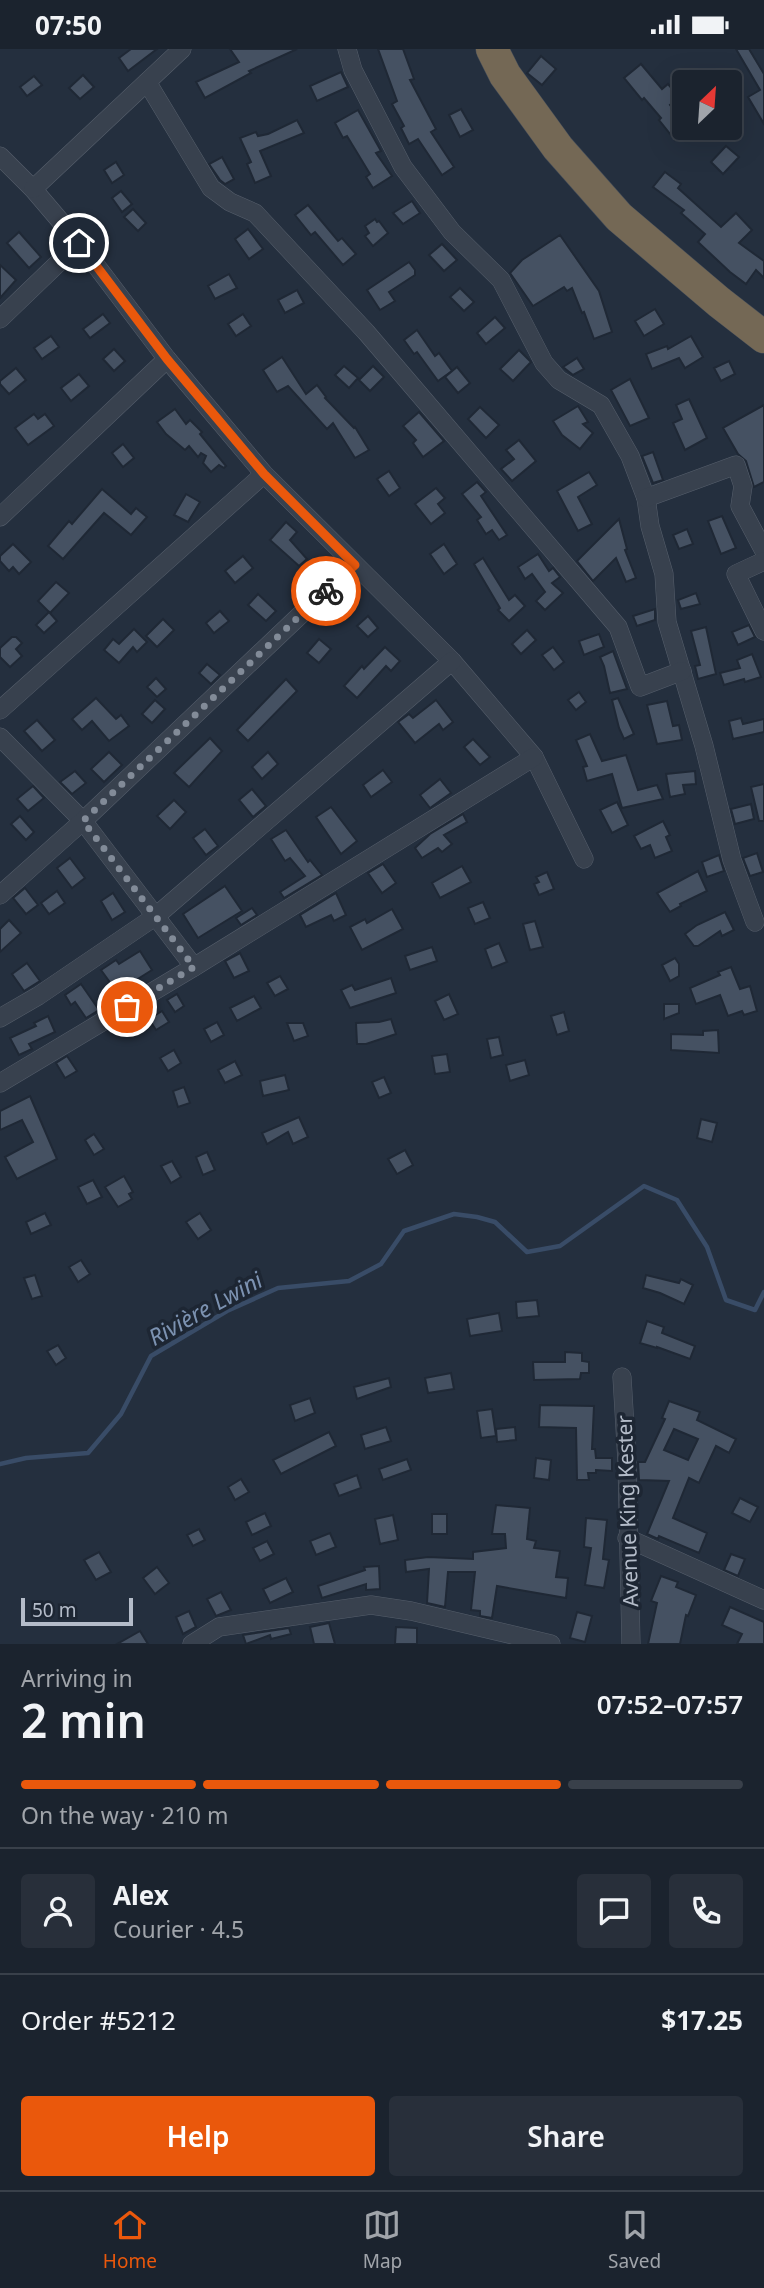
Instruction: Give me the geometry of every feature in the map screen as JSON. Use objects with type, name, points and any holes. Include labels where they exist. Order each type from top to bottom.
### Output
[{"type":"highway","points":[[492,49],[505,75],[558,148],[620,217],[764,337]]},
{"type":"street","points":[[33,189],[182,49]]},
{"type":"street","points":[[347,49],[353,70],[403,167],[452,232],[500,280],[544,363],[559,380],[601,405],[630,456],[646,498],[650,526],[664,574],[667,622],[733,860],[755,922]]},
{"type":"street","points":[[147,82],[211,188],[230,202],[255,213],[356,322],[618,627],[640,687],[682,671]]},
{"type":"street","points":[[0,156],[33,189],[79,243],[167,359],[264,474],[452,661],[534,757],[584,859]]},
{"type":"street","points":[[0,319],[79,243]]},
{"type":"street","points":[[0,516],[167,359]]},
{"type":"street","points":[[646,498],[736,465],[743,486],[740,506],[764,551]]},
{"type":"street","points":[[0,710],[264,474]]},
{"type":"street","points":[[764,561],[736,574],[764,631]]},
{"type":"street","points":[[0,895],[83,821],[355,565]]},
{"type":"street","points":[[0,1018],[38,996],[156,916],[452,661]]},
{"type":"street","points":[[0,737],[83,821],[194,967]]},
{"type":"street","points":[[0,1083],[534,757]]},
{"type":"street","name":"Avenue King Kester","points":[[622,1377],[627,1462],[631,1644]]},
{"type":"street","points":[[627,1538],[764,1600]]},
{"type":"street","points":[[192,1644],[219,1627],[371,1605],[411,1611],[551,1644]]},
{"type":"building","points":[[131,49],[157,49],[128,71],[119,58]]},
{"type":"building","points":[[230,49],[297,49],[249,71],[251,73],[205,98],[196,82],[239,62]]},
{"type":"building","points":[[378,49],[403,49],[414,79],[410,80],[436,129],[431,132],[454,167],[442,175],[418,139],[409,144],[401,128],[404,126],[392,104],[397,101]]},
{"type":"building","points":[[736,49],[749,49],[764,74],[764,124],[748,97],[760,90]]},
{"type":"building","points":[[541,56],[556,69],[542,85],[527,73]]},
{"type":"building","points":[[641,64],[662,89],[668,84],[672,89],[672,136],[659,120],[661,118],[624,78]]},
{"type":"building","points":[[341,72],[348,87],[317,101],[310,86]]},
{"type":"building","points":[[83,75],[94,87],[80,99],[69,88]]},
{"type":"building","points":[[34,76],[42,85],[27,96],[20,87]]},
{"type":"building","points":[[461,109],[473,130],[460,137],[449,115]]},
{"type":"building","points":[[358,110],[381,151],[376,153],[392,176],[373,188],[366,177],[370,174],[347,136],[343,138],[335,123]]},
{"type":"building","points":[[297,120],[304,133],[260,151],[271,176],[255,183],[247,164],[251,162],[240,138],[256,132],[258,136],[268,134]]},
{"type":"building","points":[[726,146],[739,157],[723,174],[711,162]]},
{"type":"building","points":[[222,157],[234,179],[225,184],[209,164]]},
{"type":"building","points":[[116,162],[124,175],[112,183],[104,170]]},
{"type":"building","points":[[665,172],[681,184],[678,188],[721,227],[736,213],[752,230],[739,243],[764,261],[764,278],[756,270],[746,284],[698,242],[705,234],[681,213],[684,210],[653,187]]},
{"type":"building","points":[[121,191],[132,204],[122,212],[112,198]]},
{"type":"building","points":[[412,201],[420,213],[403,224],[393,213]]},
{"type":"building","points":[[308,205],[338,241],[342,238],[356,254],[343,265],[315,232],[311,235],[295,215]]},
{"type":"building","points":[[133,209],[146,223],[138,231],[124,217]]},
{"type":"building","points":[[375,219],[388,233],[373,246],[365,236],[369,233],[365,226]]},
{"type":"building","points":[[248,229],[263,249],[249,259],[235,239]]},
{"type":"building","points":[[19,232],[41,257],[29,268],[7,243]]},
{"type":"building","points":[[560,235],[599,291],[612,332],[594,339],[572,288],[567,291],[564,287],[533,306],[510,273],[522,260]]},
{"type":"building","points":[[442,244],[457,260],[444,271],[429,255]]},
{"type":"building","points":[[409,262],[415,275],[389,292],[395,301],[380,310],[367,290]]},
{"type":"building","points":[[0,265],[16,280],[0,298]]},
{"type":"building","points":[[229,274],[237,288],[215,299],[208,286]]},
{"type":"building","points":[[460,288],[474,302],[464,311],[450,297]]},
{"type":"building","points":[[297,290],[304,303],[285,313],[278,300]]},
{"type":"building","points":[[655,309],[664,324],[644,336],[635,321]]},
{"type":"building","points":[[103,314],[110,323],[90,338],[83,329]]},
{"type":"building","points":[[243,314],[251,326],[236,336],[228,324]]},
{"type":"building","points":[[495,317],[505,328],[486,344],[477,333]]},
{"type":"building","points":[[417,330],[435,356],[439,353],[452,371],[438,381],[417,352],[414,354],[404,340]]},
{"type":"building","points":[[51,336],[59,347],[42,359],[34,348]]},
{"type":"building","points":[[691,336],[703,357],[685,368],[679,358],[652,369],[646,354],[667,346],[668,349]]},
{"type":"building","points":[[114,349],[125,361],[114,371],[103,359]]},
{"type":"building","points":[[519,350],[531,362],[513,381],[500,369]]},
{"type":"building","points":[[282,357],[306,394],[317,385],[325,398],[355,427],[369,450],[355,458],[333,423],[327,429],[288,386],[277,392],[263,370]]},
{"type":"building","points":[[577,358],[584,369],[573,375],[563,367]]},
{"type":"building","points":[[729,361],[735,374],[721,381],[714,368]]},
{"type":"building","points":[[344,366],[358,378],[349,388],[335,375]]},
{"type":"building","points":[[373,366],[384,377],[370,391],[359,380]]},
{"type":"building","points":[[457,367],[470,383],[458,393],[445,377]]},
{"type":"building","points":[[16,368],[26,380],[9,394],[0,381]]},
{"type":"building","points":[[79,374],[89,386],[71,401],[61,388]]},
{"type":"building","points":[[630,379],[649,418],[630,426],[611,390]]},
{"type":"building","points":[[689,399],[707,438],[685,450],[673,423],[682,419],[676,405]]},
{"type":"building","points":[[764,405],[764,482],[754,487],[746,461],[738,454],[723,428]]},
{"type":"building","points":[[578,406],[588,422],[583,424],[593,433],[580,449],[562,435],[553,421]]},
{"type":"building","points":[[480,407],[499,425],[486,438],[468,419]]},
{"type":"building","points":[[175,409],[186,424],[190,420],[202,432],[200,434],[226,466],[224,468],[219,465],[211,472],[203,463],[206,456],[201,453],[198,457],[189,446],[185,450],[166,434],[157,422]]},
{"type":"building","points":[[419,412],[444,441],[423,457],[413,443],[416,440],[403,426]]},
{"type":"building","points":[[34,414],[38,419],[45,414],[54,426],[28,445],[15,428]]},
{"type":"building","points":[[519,440],[536,461],[512,481],[501,469],[514,459],[506,450]]},
{"type":"building","points":[[123,444],[134,458],[123,467],[112,453]]},
{"type":"building","points":[[653,452],[663,480],[653,483],[642,456]]},
{"type":"building","points":[[389,471],[400,488],[389,496],[377,479]]},
{"type":"building","points":[[589,472],[597,485],[578,497],[592,524],[578,531],[557,491]]},
{"type":"building","points":[[477,482],[486,492],[481,496],[507,535],[499,540],[492,530],[486,534],[477,520],[481,517],[462,494]]},
{"type":"building","points":[[436,488],[445,498],[438,504],[445,513],[431,524],[415,504]]},
{"type":"building","points":[[102,489],[131,514],[136,508],[147,517],[131,535],[104,513],[63,559],[48,546],[69,521],[72,524]]},
{"type":"building","points":[[186,494],[200,502],[188,522],[174,515]]},
{"type":"building","points":[[722,516],[736,548],[721,554],[708,521]]},
{"type":"building","points":[[619,519],[627,549],[625,550],[636,578],[626,582],[616,558],[593,581],[577,561]]},
{"type":"building","points":[[286,522],[297,532],[290,540],[307,559],[299,566],[270,540]]},
{"type":"building","points":[[687,529],[693,544],[679,549],[673,535]]},
{"type":"building","points":[[13,544],[31,562],[19,574],[13,567],[9,571],[0,561],[0,556]]},
{"type":"building","points":[[444,544],[457,564],[444,574],[430,554]]},
{"type":"building","points":[[538,554],[549,571],[553,568],[560,577],[552,583],[563,593],[545,610],[536,601],[545,592],[532,574],[525,579],[518,567]]},
{"type":"building","points":[[243,556],[253,568],[235,583],[225,571]]},
{"type":"building","points":[[483,558],[509,600],[515,595],[525,606],[509,621],[498,610],[500,608],[474,564]]},
{"type":"building","points":[[56,582],[69,593],[50,613],[38,601]]},
{"type":"building","points":[[696,593],[700,604],[681,609],[678,600]]},
{"type":"building","points":[[258,594],[276,611],[266,621],[248,605]]},
{"type":"building","points":[[655,609],[655,620],[637,626],[633,616]]},
{"type":"building","points":[[220,611],[229,621],[214,633],[206,623]]},
{"type":"building","points":[[49,612],[57,621],[44,633],[36,625]]},
{"type":"building","points":[[368,616],[378,628],[368,637],[357,626]]},
{"type":"building","points":[[163,619],[174,630],[157,647],[146,636]]},
{"type":"building","points":[[749,625],[755,637],[738,645],[732,632]]},
{"type":"building","points":[[706,627],[716,674],[698,679],[695,666],[700,665],[691,631]]},
{"type":"building","points":[[134,629],[147,642],[137,652],[133,647],[119,663],[104,650],[113,639],[119,644]]},
{"type":"building","points":[[527,630],[536,640],[521,654],[512,644]]},
{"type":"building","points":[[599,634],[604,647],[584,655],[579,641]]},
{"type":"building","points":[[12,637],[22,643],[16,649],[22,656],[10,667],[0,657],[0,648]]},
{"type":"building","points":[[319,639],[331,649],[319,663],[307,653]]},
{"type":"building","points":[[385,647],[400,661],[391,671],[386,666],[357,698],[344,686]]},
{"type":"building","points":[[553,647],[564,662],[554,670],[542,655]]},
{"type":"building","points":[[613,651],[627,689],[610,693],[600,657]]},
{"type":"building","points":[[752,654],[761,677],[724,685],[720,673],[740,668],[737,660]]},
{"type":"building","points":[[207,664],[220,675],[211,684],[199,673]]},
{"type":"building","points":[[156,678],[166,689],[157,697],[147,687]]},
{"type":"building","points":[[286,679],[297,691],[248,741],[237,730]]},
{"type":"building","points":[[579,692],[586,702],[576,710],[568,700]]},
{"type":"building","points":[[96,698],[116,719],[121,715],[129,726],[109,741],[92,721],[82,730],[72,719]]},
{"type":"building","points":[[618,698],[634,734],[624,739],[612,700]]},
{"type":"building","points":[[155,700],[165,709],[152,723],[142,714]]},
{"type":"building","points":[[436,700],[453,722],[443,730],[439,724],[415,743],[398,722],[409,714],[413,718]]},
{"type":"building","points":[[667,701],[673,726],[679,725],[682,740],[657,744],[647,705]]},
{"type":"building","points":[[741,718],[743,724],[764,719],[764,732],[733,739],[729,721]]},
{"type":"building","points":[[37,720],[55,740],[42,751],[24,731]]},
{"type":"building","points":[[590,734],[602,761],[626,755],[638,790],[657,785],[663,799],[622,808],[612,774],[587,781],[583,767],[587,766],[576,740]]},
{"type":"building","points":[[210,738],[222,751],[189,787],[174,773]]},
{"type":"building","points":[[473,739],[490,757],[480,765],[464,747]]},
{"type":"building","points":[[109,752],[122,765],[104,782],[91,769]]},
{"type":"building","points":[[268,752],[278,764],[262,779],[252,767]]},
{"type":"building","points":[[383,770],[392,782],[371,797],[363,785]]},
{"type":"building","points":[[75,771],[86,783],[72,794],[60,782]]},
{"type":"building","points":[[695,771],[696,784],[683,785],[685,794],[670,797],[666,774]]},
{"type":"building","points":[[440,779],[451,793],[430,808],[420,795]]},
{"type":"building","points":[[764,784],[764,821],[759,821],[751,787]]},
{"type":"building","points":[[33,786],[44,798],[28,811],[17,799]]},
{"type":"building","points":[[252,789],[266,806],[253,817],[239,800]]},
{"type":"building","points":[[174,800],[186,812],[170,829],[157,816]]},
{"type":"building","points":[[617,802],[628,825],[612,833],[600,810]]},
{"type":"building","points":[[751,804],[754,819],[735,824],[731,809]]},
{"type":"building","points":[[331,807],[357,841],[341,854],[316,817]]},
{"type":"building","points":[[463,814],[467,822],[444,835],[452,844],[442,852],[438,848],[422,858],[415,848],[430,834]]},
{"type":"building","points":[[20,816],[34,832],[26,840],[11,824]]},
{"type":"building","points":[[663,821],[670,835],[666,837],[672,851],[655,858],[650,845],[641,849],[634,836]]},
{"type":"building","points":[[205,829],[218,846],[206,855],[193,838]]},
{"type":"building","points":[[286,830],[308,862],[310,860],[322,875],[284,898],[280,892],[305,876],[290,858],[285,861],[271,839]]},
{"type":"building","points":[[757,853],[763,872],[750,876],[743,858]]},
{"type":"building","points":[[719,855],[724,871],[707,877],[702,862]]},
{"type":"building","points":[[70,858],[85,878],[72,888],[57,868]]},
{"type":"building","points":[[383,864],[396,883],[382,893],[368,873]]},
{"type":"building","points":[[462,866],[471,882],[440,898],[432,883]]},
{"type":"building","points":[[698,871],[707,891],[670,912],[657,893]]},
{"type":"building","points":[[547,872],[554,889],[539,895],[534,884],[539,882],[536,877]]},
{"type":"building","points":[[225,886],[242,911],[198,938],[183,914]]},
{"type":"building","points":[[25,888],[38,905],[26,914],[13,898]]},
{"type":"building","points":[[57,891],[65,903],[49,914],[41,903]]},
{"type":"building","points":[[113,893],[125,912],[112,920],[101,901]]},
{"type":"building","points":[[336,893],[346,915],[334,921],[331,915],[306,927],[300,915]]},
{"type":"building","points":[[483,902],[490,918],[475,924],[468,908]]},
{"type":"building","points":[[252,908],[257,915],[241,925],[236,918]]},
{"type":"building","points":[[392,909],[403,929],[362,950],[350,927],[365,919],[367,923]]},
{"type":"building","points":[[725,912],[734,930],[722,936],[720,931],[694,946],[685,934],[697,925]]},
{"type":"building","points":[[9,920],[21,933],[0,952],[0,929]]},
{"type":"building","points":[[535,921],[543,947],[530,950],[523,924]]},
{"type":"building","points":[[499,943],[507,962],[492,968],[485,949]]},
{"type":"building","points":[[432,947],[437,961],[410,970],[405,956]]},
{"type":"building","points":[[140,951],[152,970],[117,992],[101,970],[116,960],[119,964]]},
{"type":"building","points":[[240,953],[249,971],[234,978],[225,961]]},
{"type":"building","points":[[675,958],[679,964],[679,976],[670,981],[662,965]]},
{"type":"building","points":[[27,963],[40,981],[24,991],[12,974]]},
{"type":"building","points":[[731,967],[740,989],[750,986],[757,1011],[744,1015],[742,1011],[728,1016],[720,995],[696,1004],[690,988],[720,975],[718,972]]},
{"type":"building","points":[[280,976],[288,989],[275,996],[267,983]]},
{"type":"building","points":[[391,978],[396,993],[350,1008],[341,990],[352,985],[355,990]]},
{"type":"building","points":[[81,984],[99,1010],[86,1018],[75,1002],[71,1005],[65,995]]},
{"type":"building","points":[[177,994],[184,1006],[175,1012],[167,1000]]},
{"type":"building","points":[[449,994],[458,1014],[444,1020],[435,1001]]},
{"type":"building","points":[[254,996],[261,1008],[237,1021],[230,1008]]},
{"type":"building","points":[[664,1004],[679,1004],[679,1013],[664,1019]]},
{"type":"building","points":[[162,1011],[169,1022],[156,1030],[149,1019]]},
{"type":"building","points":[[564,1012],[569,1031],[557,1035],[551,1016]]},
{"type":"building","points":[[48,1016],[55,1032],[29,1044],[32,1049],[19,1055],[10,1038],[36,1026],[34,1023]]},
{"type":"building","points":[[391,1019],[396,1034],[366,1044],[357,1044],[356,1023]]},
{"type":"building","points":[[217,1022],[224,1035],[211,1042],[204,1029]]},
{"type":"building","points":[[287,1023],[303,1023],[308,1036],[294,1041]]},
{"type":"building","points":[[718,1030],[719,1053],[671,1050],[671,1034],[703,1035],[703,1031]]},
{"type":"building","points":[[499,1037],[503,1055],[491,1058],[487,1039]]},
{"type":"building","points":[[174,1050],[181,1063],[168,1071],[160,1058]]},
{"type":"building","points":[[447,1054],[450,1072],[435,1074],[432,1056]]},
{"type":"building","points":[[67,1056],[77,1071],[65,1078],[56,1063]]},
{"type":"building","points":[[525,1060],[529,1075],[510,1081],[506,1065]]},
{"type":"building","points":[[235,1061],[242,1075],[225,1083],[218,1070]]},
{"type":"building","points":[[285,1075],[289,1090],[263,1096],[260,1081]]},
{"type":"building","points":[[384,1077],[391,1093],[379,1098],[372,1082]]},
{"type":"building","points":[[184,1087],[190,1103],[178,1107],[173,1091]]},
{"type":"building","points":[[30,1096],[57,1159],[17,1179],[5,1157],[33,1142],[22,1120],[0,1130],[0,1111]]},
{"type":"building","points":[[299,1117],[308,1137],[293,1144],[288,1132],[267,1144],[262,1133]]},
{"type":"building","points":[[701,1119],[717,1123],[712,1142],[697,1138]]},
{"type":"building","points":[[94,1134],[104,1149],[94,1155],[85,1140]]},
{"type":"building","points":[[405,1150],[413,1165],[397,1174],[388,1159]]},
{"type":"building","points":[[207,1152],[215,1170],[203,1175],[196,1157]]},
{"type":"building","points":[[172,1161],[181,1177],[171,1183],[161,1166]]},
{"type":"building","points":[[124,1176],[133,1192],[129,1194],[132,1199],[118,1207],[105,1187]]},
{"type":"building","points":[[93,1180],[102,1197],[87,1204],[78,1187]]},
{"type":"building","points":[[45,1213],[51,1225],[31,1234],[26,1222]]},
{"type":"building","points":[[200,1213],[211,1230],[198,1239],[186,1222]]},
{"type":"building","points":[[81,1260],[90,1274],[78,1282],[69,1267]]},
{"type":"building","points":[[35,1275],[42,1296],[32,1299],[24,1278]]},
{"type":"building","points":[[646,1275],[679,1283],[681,1279],[693,1285],[684,1304],[643,1288]]},
{"type":"building","points":[[537,1300],[539,1316],[517,1318],[516,1302]]},
{"type":"building","points":[[499,1313],[502,1331],[470,1336],[467,1319]]},
{"type":"building","points":[[647,1321],[664,1327],[662,1333],[695,1346],[690,1359],[640,1343]]},
{"type":"building","points":[[58,1345],[66,1358],[56,1365],[47,1351]]},
{"type":"building","points":[[565,1352],[582,1353],[582,1361],[589,1362],[589,1373],[581,1373],[580,1379],[534,1380],[533,1362],[565,1362]]},
{"type":"building","points":[[451,1373],[454,1389],[428,1393],[425,1378]]},
{"type":"building","points":[[389,1378],[391,1387],[357,1399],[354,1387]]},
{"type":"building","points":[[310,1398],[315,1413],[295,1421],[290,1405]]},
{"type":"building","points":[[669,1401],[700,1412],[697,1420],[736,1439],[729,1453],[716,1446],[699,1483],[689,1478],[673,1518],[707,1533],[699,1553],[659,1536],[658,1539],[647,1534],[669,1481],[639,1480],[638,1462],[645,1462],[665,1419],[662,1418]],"holes":[[[674,1429],[698,1439],[688,1460],[664,1450]]]},
{"type":"building","points":[[540,1405],[594,1406],[592,1449],[595,1449],[596,1458],[612,1458],[612,1471],[596,1470],[596,1473],[588,1473],[589,1480],[577,1480],[576,1428],[539,1427]]},
{"type":"building","points":[[492,1409],[496,1436],[481,1438],[477,1411]]},
{"type":"building","points":[[386,1427],[391,1441],[365,1449],[361,1435]]},
{"type":"building","points":[[515,1427],[516,1440],[497,1442],[496,1429]]},
{"type":"building","points":[[329,1432],[336,1446],[281,1474],[273,1460]]},
{"type":"building","points":[[536,1458],[551,1460],[549,1480],[534,1478]]},
{"type":"building","points":[[407,1459],[411,1470],[383,1480],[379,1469]]},
{"type":"building","points":[[357,1475],[361,1488],[339,1496],[334,1484]]},
{"type":"building","points":[[241,1479],[249,1492],[235,1500],[228,1487]]},
{"type":"building","points":[[740,1498],[758,1507],[750,1522],[732,1513]]},
{"type":"building","points":[[496,1505],[530,1508],[527,1539],[536,1541],[534,1548],[560,1551],[556,1577],[568,1578],[566,1598],[497,1586],[492,1618],[480,1616],[480,1611],[471,1610],[475,1572],[448,1572],[445,1607],[427,1603],[429,1569],[406,1572],[405,1560],[428,1557],[473,1559],[473,1552],[506,1548],[505,1534],[492,1534]]},
{"type":"building","points":[[265,1513],[271,1526],[252,1535],[246,1522]]},
{"type":"building","points":[[432,1514],[447,1514],[447,1534],[432,1534]]},
{"type":"building","points":[[393,1515],[398,1540],[380,1544],[375,1519]]},
{"type":"building","points":[[586,1518],[607,1520],[603,1559],[609,1560],[604,1588],[585,1585],[591,1548],[584,1547]]},
{"type":"building","points":[[199,1529],[205,1540],[193,1546],[187,1535]]},
{"type":"building","points":[[330,1533],[336,1547],[316,1555],[310,1541]]},
{"type":"building","points":[[267,1541],[274,1554],[260,1561],[253,1548]]},
{"type":"building","points":[[99,1552],[111,1572],[96,1580],[84,1560]]},
{"type":"building","points":[[731,1554],[745,1559],[738,1576],[724,1570]]},
{"type":"building","points":[[379,1566],[380,1589],[366,1590],[366,1584],[322,1598],[318,1586],[365,1570],[364,1567]]},
{"type":"building","points":[[157,1567],[169,1583],[155,1594],[143,1578]]},
{"type":"building","points":[[661,1576],[678,1582],[676,1587],[696,1595],[688,1616],[686,1615],[680,1644],[648,1644],[657,1603],[651,1601]]},
{"type":"building","points":[[286,1578],[293,1592],[270,1603],[263,1589]]},
{"type":"building","points":[[221,1592],[231,1610],[216,1616],[207,1599]]},
{"type":"building","points":[[730,1607],[764,1622],[764,1644],[737,1644],[742,1634],[722,1625]]},
{"type":"building","points":[[189,1611],[196,1627],[183,1634],[176,1617]]},
{"type":"building","points":[[577,1612],[592,1616],[585,1642],[570,1638]]},
{"type":"building","points":[[329,1623],[335,1644],[314,1644],[310,1627]]},
{"type":"building","points":[[396,1627],[417,1628],[417,1644],[395,1644]]},
{"type":"building","points":[[289,1628],[291,1634],[271,1639],[270,1635],[246,1644],[243,1635]]},
{"type":"building","points":[[140,1631],[148,1644],[117,1644]]},
{"type":"waterway","name":"Rivière Lwini","points":[[0,1464],[26,1458],[88,1453],[121,1414],[151,1356],[227,1311],[278,1288],[349,1281],[381,1264],[404,1231],[454,1214],[495,1222],[527,1252],[560,1246],[644,1186],[677,1200],[707,1247],[726,1300],[755,1310],[764,1292]]},
{"type":"way so far","points":[[127,1007],[194,967],[83,821],[326,591]]},
{"type":"route","points":[[79,243],[167,359],[264,474],[355,565],[326,591]]}]
